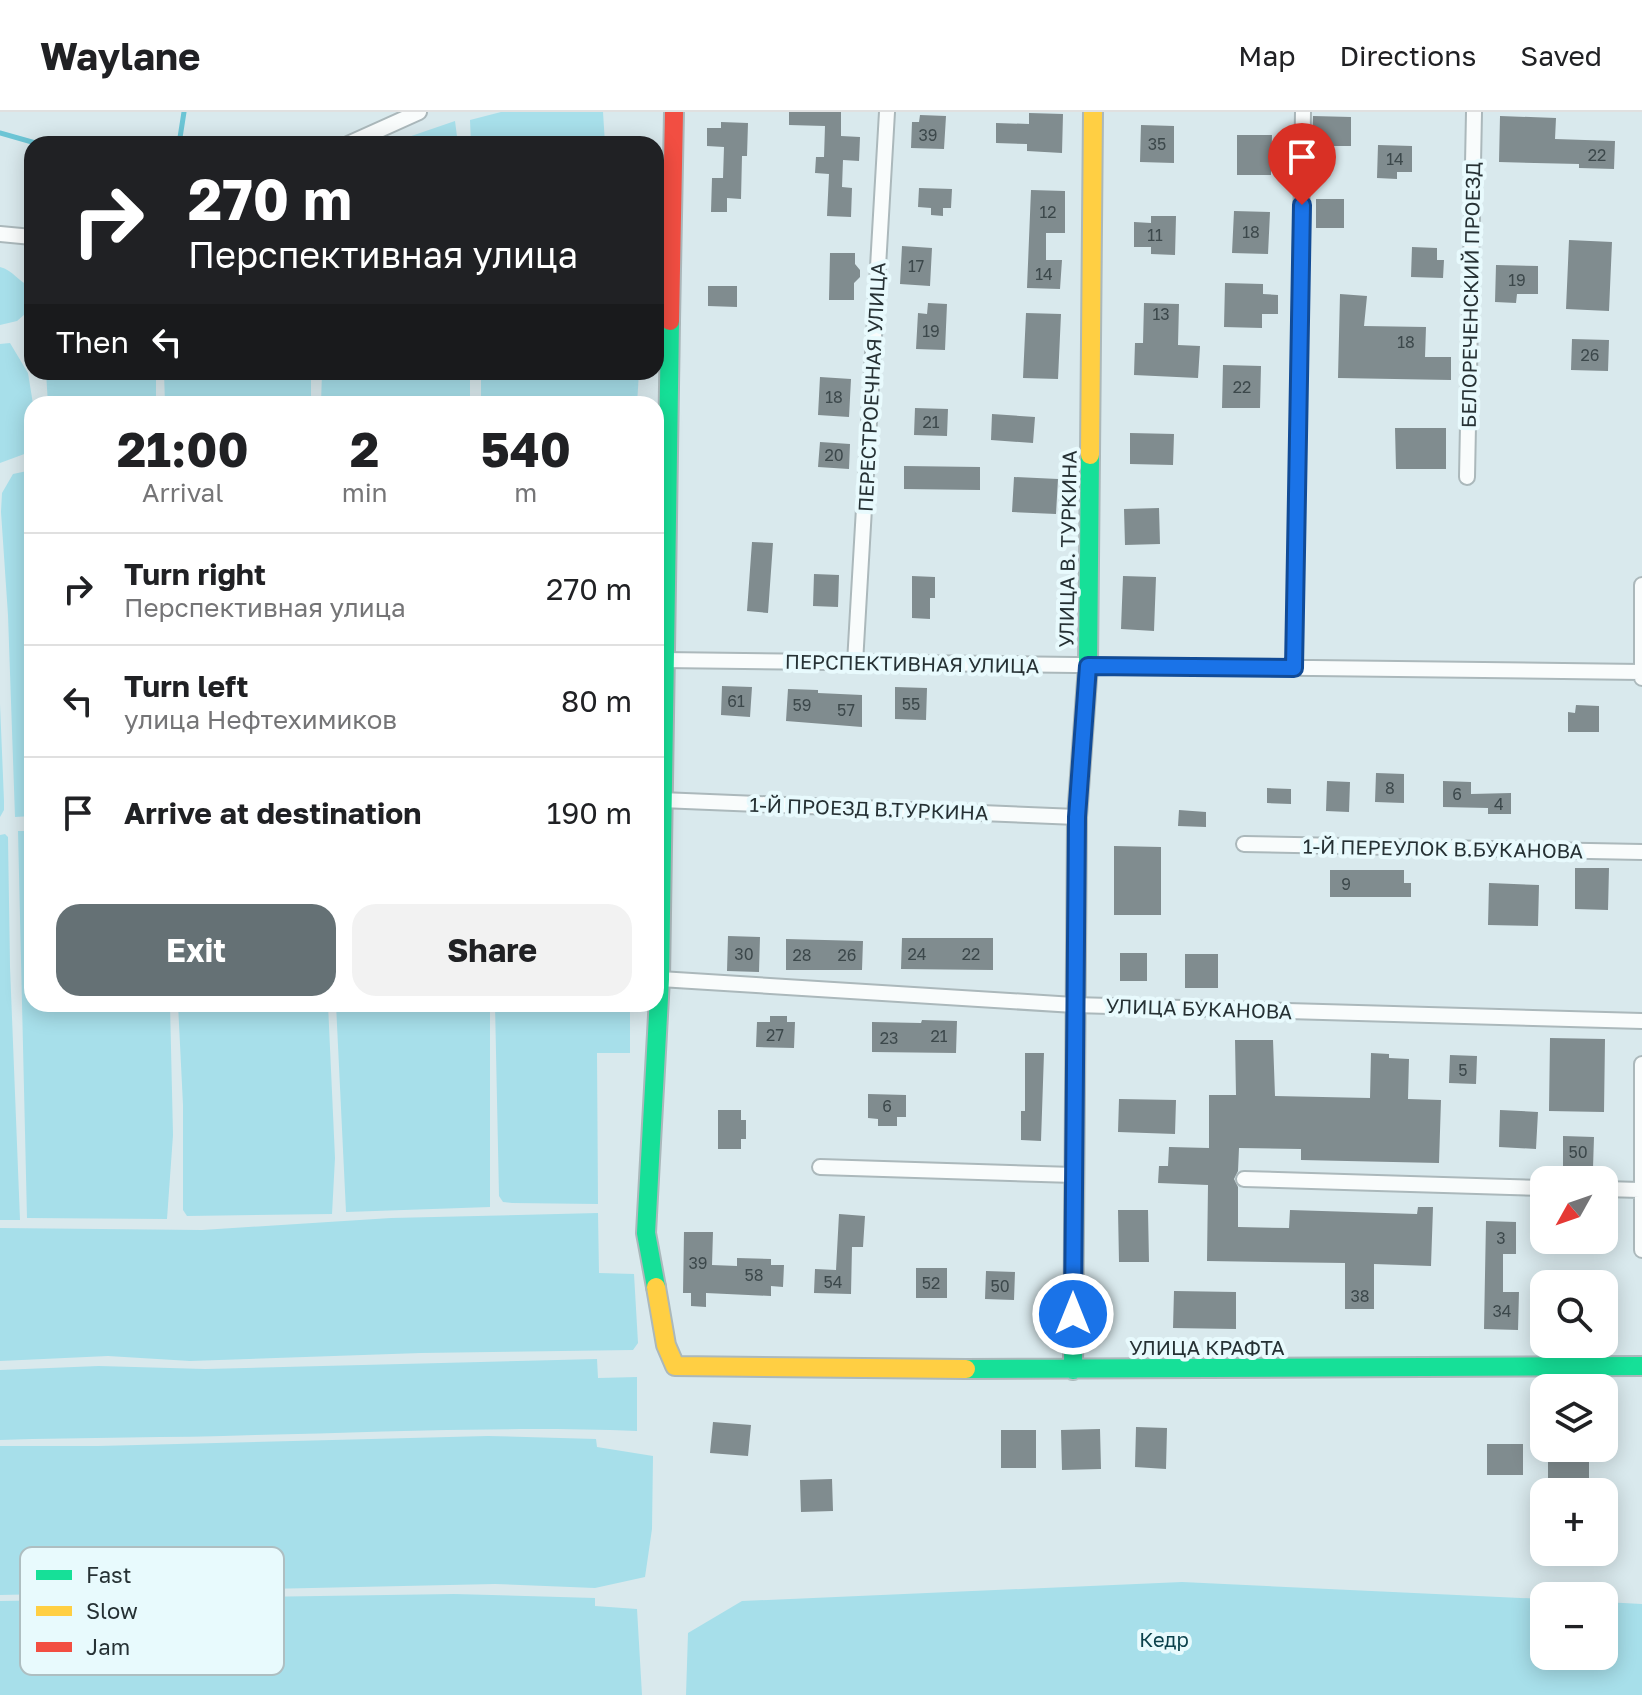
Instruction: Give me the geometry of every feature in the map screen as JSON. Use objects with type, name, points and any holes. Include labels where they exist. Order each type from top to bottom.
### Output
[{"type":"street","points":[[366,136],[419,112]]},
{"type":"street","points":[[664,610],[674,112]]},
{"type":"street","name":"ПЕРЕСТРОЕЧНАЯ УЛИЦА","points":[[855,663],[887,112]]},
{"type":"street","name":"УЛИЦА В. ТУРКИНА","points":[[1073,1370],[1074,1005],[1077,817],[1088,666],[1093,112]]},
{"type":"street","points":[[1294,668],[1303,112]]},
{"type":"street","name":"БЕЛОРЕЧЕНСКИЙ ПРОЕЗД","points":[[1467,477],[1474,112]]},
{"type":"street","points":[[0,234],[24,236]]},
{"type":"street","points":[[1641,675],[1642,585]]},
{"type":"street","name":"ПЕРСПЕКТИВНАЯ УЛИЦА","points":[[664,660],[1641,675]]},
{"type":"street","name":"1-Й ПРОЕЗД В.ТУРКИНА","points":[[664,800],[1077,817]]},
{"type":"street","name":"1-Й ПЕРЕУЛОК В.БУКАНОВА","points":[[1244,844],[1642,852]]},
{"type":"street","name":"УЛИЦА БУКАНОВА","points":[[664,979],[1074,1005],[1642,1021]]},
{"type":"street","name":"УЛИЦА КРАФТА","points":[[658,1012],[646,1233],[666,1345],[675,1366],[1073,1370],[1642,1366]]},
{"type":"street","points":[[1642,1064],[1642,1250]]},
{"type":"street","points":[[820,1167],[1074,1175]]},
{"type":"street","points":[[1244,1179],[1530,1188]]},
{"type":"street","points":[[1618,1189],[1640,1190]]},
{"type":"green space","points":[[501,112],[603,112],[604,136],[471,136],[470,120]]},
{"type":"green space","points":[[455,121],[457,136],[411,136]]},
{"type":"green space","points":[[0,267],[24,283],[24,315],[17,321],[0,325]]},
{"type":"green space","points":[[10,343],[24,366],[24,380],[29,380],[32,396],[24,396],[24,454],[0,463],[0,344]]},
{"type":"green space","points":[[46,380],[156,380],[156,396],[48,396]]},
{"type":"green space","points":[[164,380],[311,380],[311,396],[165,396]]},
{"type":"green space","points":[[322,380],[470,380],[470,396],[321,396]]},
{"type":"green space","points":[[481,380],[638,380],[638,396],[481,396]]},
{"type":"green space","points":[[24,472],[24,816],[15,817],[1,512],[2,493],[13,474]]},
{"type":"green space","points":[[0,704],[4,810],[0,817]]},
{"type":"green space","points":[[18,831],[24,831],[24,1012],[170,1012],[173,1135],[167,1219],[27,1218]]},
{"type":"green space","points":[[0,835],[8,837],[20,1220],[0,1220]]},
{"type":"green space","points":[[178,1012],[328,1012],[335,1158],[332,1214],[187,1216],[183,1210],[183,1105]]},
{"type":"green space","points":[[336,1012],[490,1012],[490,1207],[346,1212]]},
{"type":"green space","points":[[495,1012],[630,1012],[630,1053],[597,1053],[598,1204],[512,1203],[503,1202],[499,1196]]},
{"type":"green space","points":[[598,1213],[599,1273],[634,1274],[638,1343],[633,1350],[190,1361],[108,1356],[0,1361],[0,1228],[202,1230],[391,1218]]},
{"type":"green space","points":[[597,1359],[598,1378],[637,1377],[637,1431],[494,1429],[0,1440],[0,1370],[99,1366],[205,1369]]},
{"type":"green space","points":[[488,1436],[596,1439],[597,1447],[653,1456],[652,1529],[645,1577],[595,1588],[495,1584],[284,1589],[284,1547],[20,1547],[20,1595],[0,1595],[0,1446]]},
{"type":"green space","name":"Кедр","points":[[1182,1582],[1530,1598],[1530,1670],[1618,1670],[1618,1603],[1642,1604],[1642,1695],[686,1695],[688,1633],[742,1601]]},
{"type":"green space","points":[[454,1594],[595,1598],[595,1606],[637,1609],[642,1695],[0,1695],[0,1601],[20,1601],[20,1675],[284,1675],[284,1597]]},
{"type":"building","points":[[789,112],[841,112],[841,136],[860,137],[859,161],[843,160],[842,187],[852,188],[851,217],[827,216],[829,174],[815,173],[816,157],[824,157],[825,126],[789,125]]},
{"type":"building","points":[[1029,113],[1063,114],[1062,153],[1027,151],[1027,144],[996,143],[996,123],[1029,124]]},
{"type":"building","points":[[920,115],[946,116],[944,149],[911,148],[912,122],[919,122]]},
{"type":"building","points":[[1313,116],[1351,117],[1351,146],[1312,146]]},
{"type":"building","points":[[1500,116],[1556,118],[1555,139],[1615,141],[1614,169],[1579,168],[1579,164],[1499,162]]},
{"type":"building","points":[[721,122],[748,123],[747,156],[742,156],[741,199],[727,198],[727,212],[711,212],[712,178],[723,178],[724,147],[707,146],[707,128],[721,128]]},
{"type":"building","points":[[1141,125],[1174,126],[1174,163],[1140,162]]},
{"type":"building","points":[[1237,135],[1272,135],[1271,175],[1237,175]]},
{"type":"building","points":[[1378,145],[1412,146],[1412,172],[1397,172],[1397,179],[1377,178]]},
{"type":"building","points":[[919,188],[952,189],[951,208],[943,208],[943,216],[931,215],[931,208],[918,207]]},
{"type":"building","points":[[1031,190],[1065,191],[1065,233],[1046,233],[1046,260],[1062,260],[1060,289],[1027,288]]},
{"type":"building","points":[[1316,199],[1344,199],[1344,228],[1316,228]]},
{"type":"building","points":[[1234,211],[1270,212],[1268,254],[1232,253]]},
{"type":"building","points":[[1151,216],[1176,216],[1175,255],[1151,254],[1151,247],[1134,247],[1134,222],[1151,223]]},
{"type":"building","points":[[1569,240],[1612,242],[1609,311],[1566,309]]},
{"type":"building","points":[[902,246],[932,248],[930,286],[900,284]]},
{"type":"building","points":[[1412,247],[1437,248],[1437,260],[1444,260],[1443,278],[1411,277]]},
{"type":"building","points":[[830,253],[855,253],[860,277],[854,283],[854,300],[829,300]]},
{"type":"building","points":[[1496,265],[1538,266],[1538,294],[1517,294],[1516,303],[1495,302]]},
{"type":"building","points":[[1225,283],[1263,284],[1263,294],[1278,295],[1278,314],[1262,314],[1262,328],[1224,327]]},
{"type":"building","points":[[708,286],[737,286],[737,307],[708,306]]},
{"type":"building","points":[[1340,294],[1367,296],[1364,326],[1426,327],[1425,357],[1451,357],[1451,380],[1338,378]]},
{"type":"building","points":[[928,303],[947,304],[945,350],[916,349],[918,313],[927,314]]},
{"type":"building","points":[[1144,303],[1179,304],[1178,345],[1200,346],[1198,378],[1134,375],[1135,343],[1143,343]]},
{"type":"building","points":[[1026,313],[1061,314],[1058,379],[1023,378]]},
{"type":"building","points":[[1572,339],[1609,340],[1608,371],[1571,370]]},
{"type":"building","points":[[1223,365],[1261,366],[1260,408],[1222,408]]},
{"type":"building","points":[[820,377],[851,379],[849,417],[818,415]]},
{"type":"building","points":[[915,408],[948,409],[947,436],[914,435]]},
{"type":"building","points":[[992,414],[1035,417],[1033,443],[991,440]]},
{"type":"building","points":[[1395,428],[1446,428],[1446,469],[1396,469]]},
{"type":"building","points":[[1130,433],[1174,434],[1173,465],[1130,464]]},
{"type":"building","points":[[820,442],[850,444],[849,469],[818,467]]},
{"type":"building","points":[[904,466],[980,467],[980,490],[904,489]]},
{"type":"building","points":[[1014,477],[1058,479],[1056,514],[1012,512]]},
{"type":"building","points":[[1159,508],[1160,544],[1125,545],[1124,509]]},
{"type":"building","points":[[752,542],[773,543],[768,613],[747,611]]},
{"type":"building","points":[[814,574],[839,575],[838,607],[813,606]]},
{"type":"building","points":[[912,576],[935,577],[935,598],[930,598],[930,619],[912,618]]},
{"type":"building","points":[[1123,576],[1156,577],[1154,631],[1121,629]]},
{"type":"building","points":[[722,686],[752,687],[750,717],[721,715]]},
{"type":"building","points":[[895,687],[927,688],[926,720],[895,719]]},
{"type":"building","points":[[788,689],[862,695],[862,727],[786,721]]},
{"type":"building","points":[[1576,705],[1599,706],[1599,732],[1568,732],[1568,712],[1575,713]]},
{"type":"building","points":[[1376,773],[1404,774],[1404,803],[1375,802]]},
{"type":"building","points":[[1327,781],[1350,782],[1349,812],[1326,811]]},
{"type":"building","points":[[1443,781],[1471,782],[1471,794],[1511,793],[1511,814],[1488,814],[1488,808],[1443,807]]},
{"type":"building","points":[[1267,788],[1291,789],[1291,804],[1267,803]]},
{"type":"building","points":[[1179,810],[1206,812],[1206,827],[1178,826]]},
{"type":"building","points":[[1114,846],[1161,847],[1161,915],[1114,915]]},
{"type":"building","points":[[1575,868],[1609,868],[1608,910],[1575,909]]},
{"type":"building","points":[[1330,870],[1404,870],[1404,883],[1411,883],[1411,897],[1330,897]]},
{"type":"building","points":[[1489,883],[1539,885],[1538,926],[1488,925]]},
{"type":"building","points":[[728,936],[760,937],[759,972],[727,971]]},
{"type":"building","points":[[902,938],[993,938],[993,970],[901,969]]},
{"type":"building","points":[[786,939],[863,941],[862,970],[786,970]]},
{"type":"building","points":[[1120,953],[1147,953],[1147,981],[1120,981]]},
{"type":"building","points":[[1185,954],[1218,954],[1218,988],[1185,988]]},
{"type":"building","points":[[770,1016],[787,1016],[787,1022],[795,1022],[794,1048],[756,1047],[757,1022],[770,1022]]},
{"type":"building","points":[[922,1020],[957,1021],[956,1053],[872,1052],[872,1022],[921,1023]]},
{"type":"building","points":[[1550,1038],[1605,1039],[1604,1112],[1549,1111]]},
{"type":"building","points":[[1235,1040],[1273,1040],[1275,1096],[1370,1098],[1371,1053],[1409,1059],[1408,1099],[1441,1100],[1439,1163],[1301,1160],[1301,1149],[1239,1148],[1238,1171],[1234,1179],[1238,1187],[1238,1227],[1289,1228],[1290,1210],[1417,1214],[1418,1207],[1433,1207],[1431,1266],[1374,1264],[1374,1309],[1345,1309],[1345,1263],[1207,1261],[1208,1185],[1158,1183],[1159,1166],[1168,1166],[1169,1147],[1209,1148],[1209,1095],[1236,1095]]},
{"type":"building","points":[[1025,1053],[1044,1053],[1041,1141],[1021,1140],[1021,1111],[1025,1111]]},
{"type":"building","points":[[1450,1055],[1477,1056],[1476,1084],[1449,1083]]},
{"type":"building","points":[[868,1094],[906,1095],[906,1117],[897,1117],[897,1126],[878,1126],[878,1119],[868,1118]]},
{"type":"building","points":[[1119,1099],[1176,1100],[1175,1134],[1118,1132]]},
{"type":"building","points":[[718,1110],[741,1110],[741,1120],[746,1120],[746,1139],[741,1139],[741,1149],[718,1149]]},
{"type":"building","points":[[1500,1110],[1538,1112],[1536,1149],[1499,1147]]},
{"type":"building","points":[[1563,1136],[1594,1137],[1593,1166],[1563,1166]]},
{"type":"building","points":[[1118,1210],[1148,1210],[1149,1262],[1119,1262]]},
{"type":"building","points":[[839,1214],[865,1216],[863,1247],[852,1247],[851,1294],[814,1293],[815,1269],[836,1270]]},
{"type":"building","points":[[1486,1221],[1516,1222],[1516,1254],[1503,1254],[1503,1292],[1519,1292],[1518,1330],[1484,1329]]},
{"type":"building","points":[[684,1232],[713,1232],[712,1265],[737,1266],[737,1258],[771,1259],[771,1265],[784,1265],[783,1287],[771,1286],[771,1296],[706,1293],[706,1307],[691,1306],[691,1293],[683,1293]]},
{"type":"building","points":[[916,1268],[947,1268],[947,1298],[916,1298]]},
{"type":"building","points":[[986,1271],[1015,1272],[1014,1300],[985,1299]]},
{"type":"building","points":[[1174,1291],[1236,1292],[1236,1329],[1173,1328]]},
{"type":"building","points":[[713,1422],[751,1425],[748,1456],[710,1453]]},
{"type":"building","points":[[1136,1427],[1167,1428],[1166,1469],[1135,1467]]},
{"type":"building","points":[[1100,1429],[1101,1469],[1062,1470],[1061,1430]]},
{"type":"building","points":[[1001,1430],[1036,1430],[1036,1468],[1001,1468]]},
{"type":"building","points":[[1487,1444],[1523,1444],[1523,1475],[1487,1475]]},
{"type":"building","points":[[1548,1462],[1589,1462],[1589,1478],[1548,1478]]},
{"type":"building","points":[[832,1479],[833,1511],[801,1512],[800,1480]]},
{"type":"waterway","points":[[180,136],[184,112]]},
{"type":"waterway","points":[[0,133],[24,140]]},
{"type":"traffic: fast","points":[[664,716],[670,321]]},
{"type":"traffic: fast","points":[[1073,1370],[1077,817],[1088,666],[1090,455]]},
{"type":"traffic: fast","points":[[656,1287],[646,1233],[658,1012]]},
{"type":"traffic: fast","points":[[966,1369],[1642,1366]]},
{"type":"traffic: slow","points":[[1090,455],[1093,112]]},
{"type":"traffic: slow","points":[[656,1287],[666,1345],[675,1366],[966,1369]]},
{"type":"traffic: jam","points":[[670,321],[674,112]]},
{"type":"route","points":[[1073,1314],[1077,817],[1088,666],[1294,668],[1302,205]]}]
